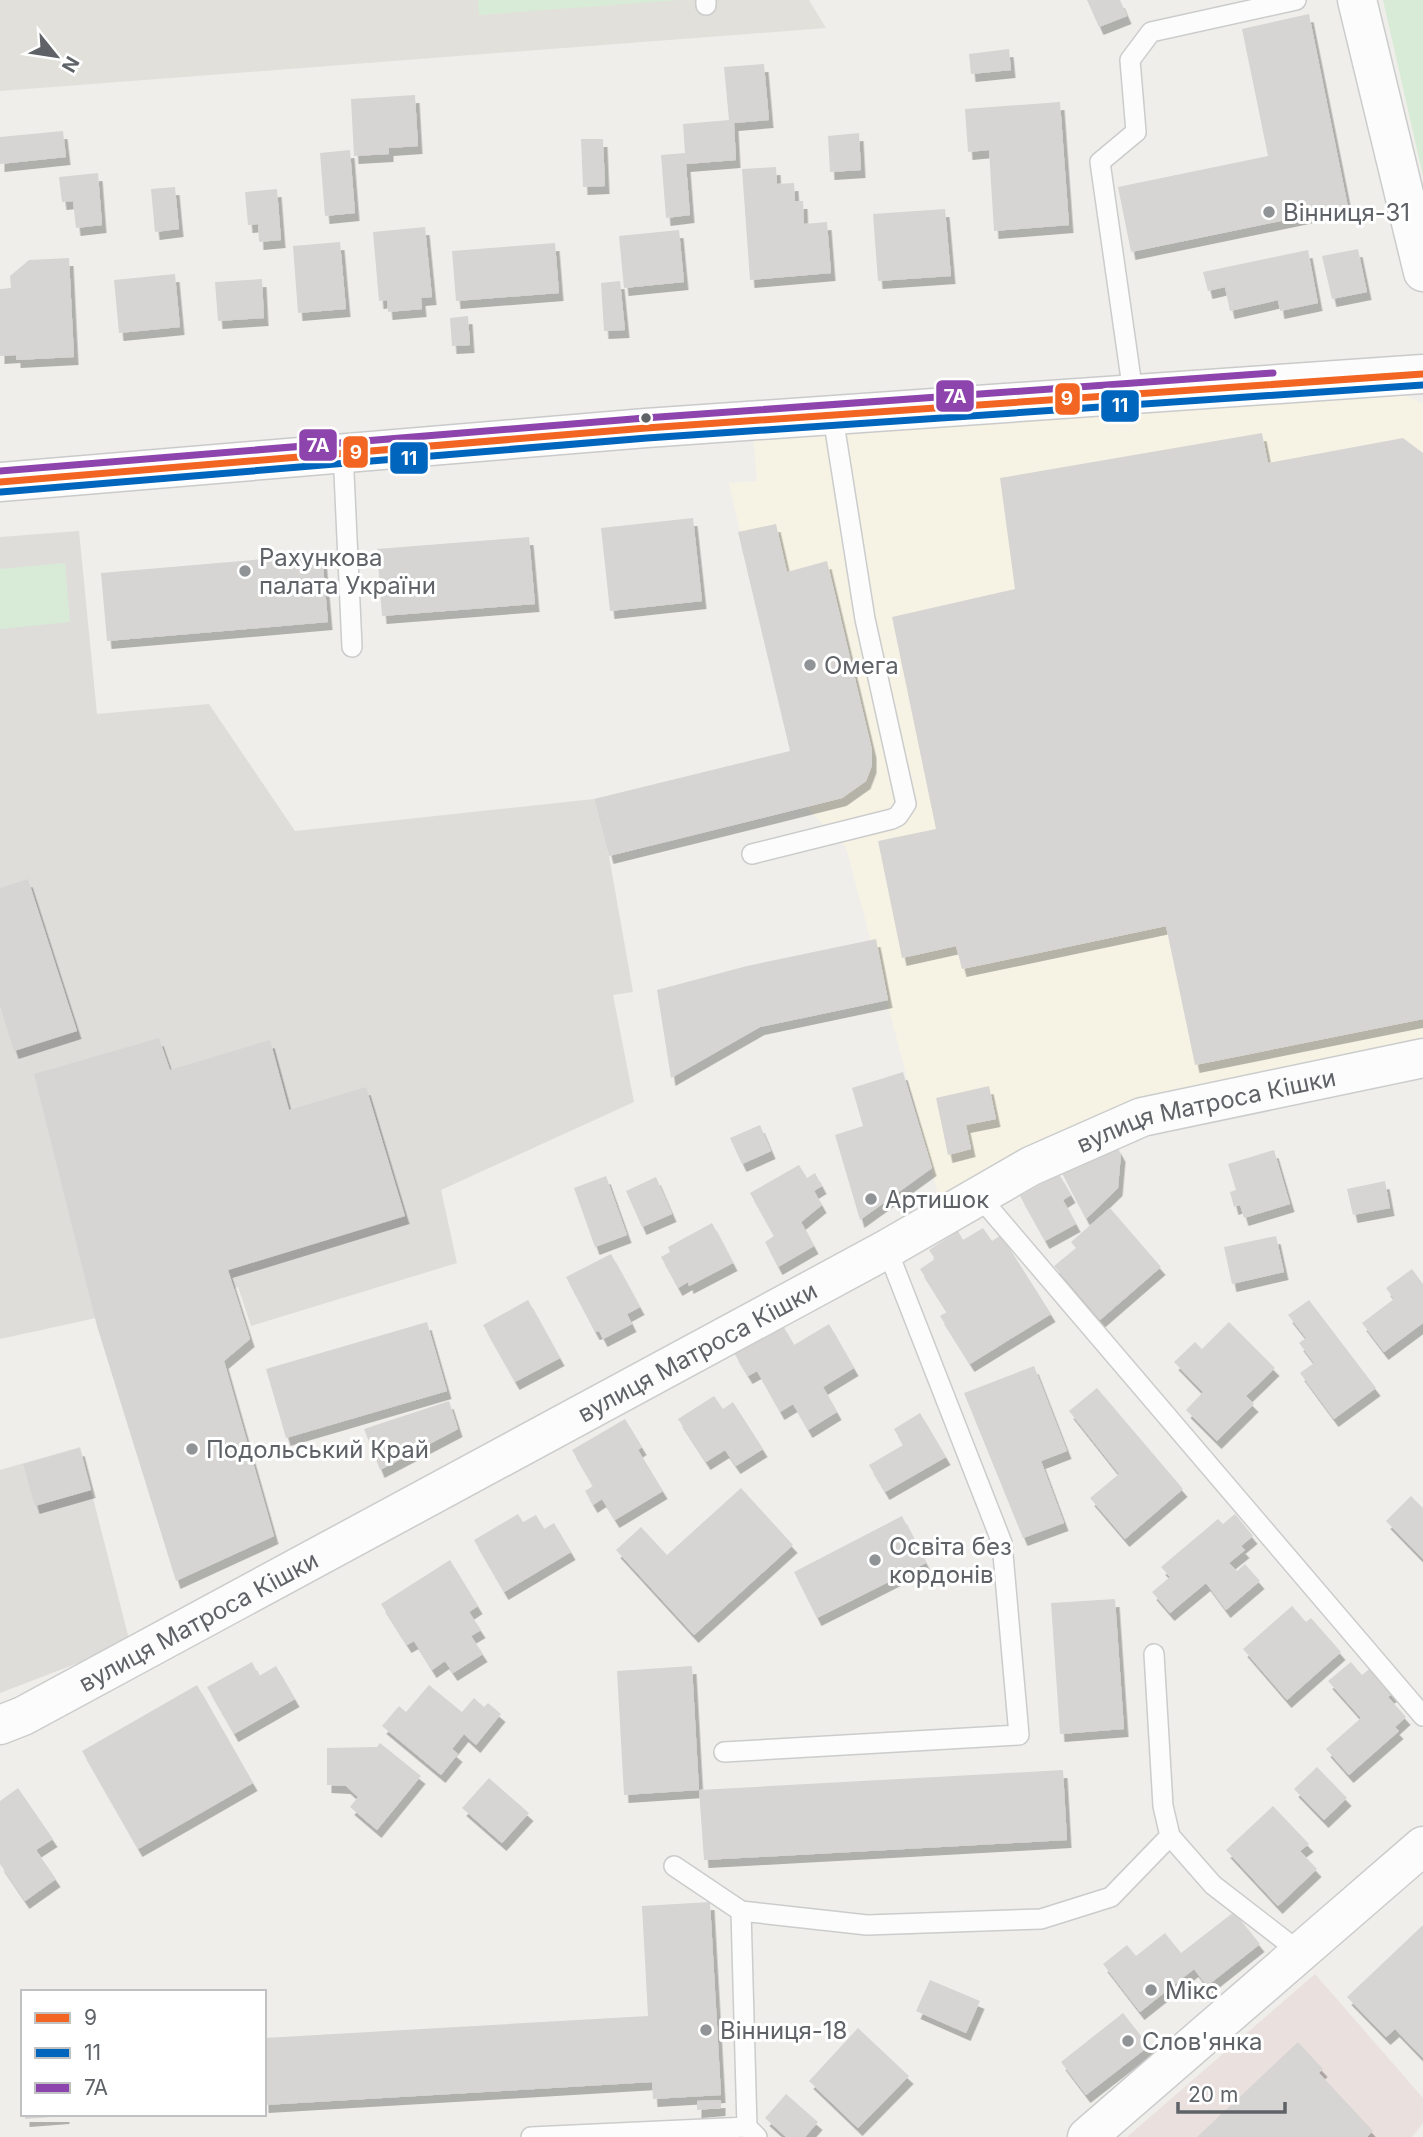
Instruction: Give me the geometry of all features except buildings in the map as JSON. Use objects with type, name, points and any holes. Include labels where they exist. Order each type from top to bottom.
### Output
[{"type":"street","points":[[1357,0],[1423,272]]},
{"type":"street","points":[[0,482],[646,428],[1423,374]]},
{"type":"street","name":"вулиця Матроса Кішки","points":[[0,1725],[35,1709],[887,1249],[1031,1166],[1142,1117],[1423,1058]]},
{"type":"street","points":[[1087,2137],[1301,1953],[1418,1859]]},
{"type":"lane","points":[[1133,393],[1100,162],[1136,132],[1130,60],[1151,32],[1296,0]]},
{"type":"lane","points":[[752,854],[892,820],[903,811],[906,804],[865,619],[833,417]]},
{"type":"lane","points":[[343,452],[352,646]]},
{"type":"lane","points":[[979,1196],[1423,1716]]},
{"type":"lane","points":[[724,1752],[1019,1735],[1002,1543],[887,1249]]},
{"type":"lane","points":[[1154,1654],[1163,1805],[1170,1836],[1213,1885],[1301,1953]]},
{"type":"lane","points":[[674,1866],[741,1911],[867,1925],[1041,1919],[1111,1897],[1170,1836]]},
{"type":"lane","points":[[531,2137],[752,2132],[741,1911]]},
{"type":"shaded area","points":[[0,0],[809,0],[826,28],[0,91]]},
{"type":"shaded area","points":[[1370,377],[1423,404],[1423,1058],[1142,1117],[944,1217],[846,847],[806,807],[790,751],[729,483],[757,481],[752,422]]},
{"type":"shaded area","points":[[79,531],[97,714],[209,704],[295,831],[594,799],[609,856],[633,992],[613,995],[634,1102],[441,1190],[457,1263],[251,1326],[238,1287],[0,1339],[0,537]]},
{"type":"shaded area","points":[[80,1447],[130,1643],[0,1693],[0,1470]]},
{"type":"shaded area","points":[[1315,1974],[1423,2098],[1423,2123],[1412,2137],[1127,2137]]},
{"type":"green space","points":[[478,0],[681,0],[479,15]]},
{"type":"green space","points":[[1383,0],[1423,0],[1423,176]]},
{"type":"green space","points":[[65,563],[70,622],[0,629],[0,569]]},
{"type":"transit line","name":"7А","points":[[0,471],[645,418],[1273,373]]},
{"type":"transit line","name":"9","points":[[0,482],[646,428],[1423,374]]},
{"type":"transit line","name":"11","points":[[1,492],[647,438],[1423,385]]},
{"type":"place","name":"Вінниця-31","points":[[1269,212]]},
{"type":"place","name":"Рахункова палата України","points":[[245,571]]},
{"type":"place","name":"Омега","points":[[810,665]]},
{"type":"place","name":"Артишок","points":[[871,1199]]},
{"type":"place","name":"Подольський Край","points":[[192,1449]]},
{"type":"place","name":"Освіта без кордонів","points":[[875,1560]]},
{"type":"place","name":"Мікс","points":[[1151,1990]]},
{"type":"place","name":"Вінниця-18","points":[[706,2030]]},
{"type":"place","name":"Слов'янка","points":[[1128,2041]]}]
